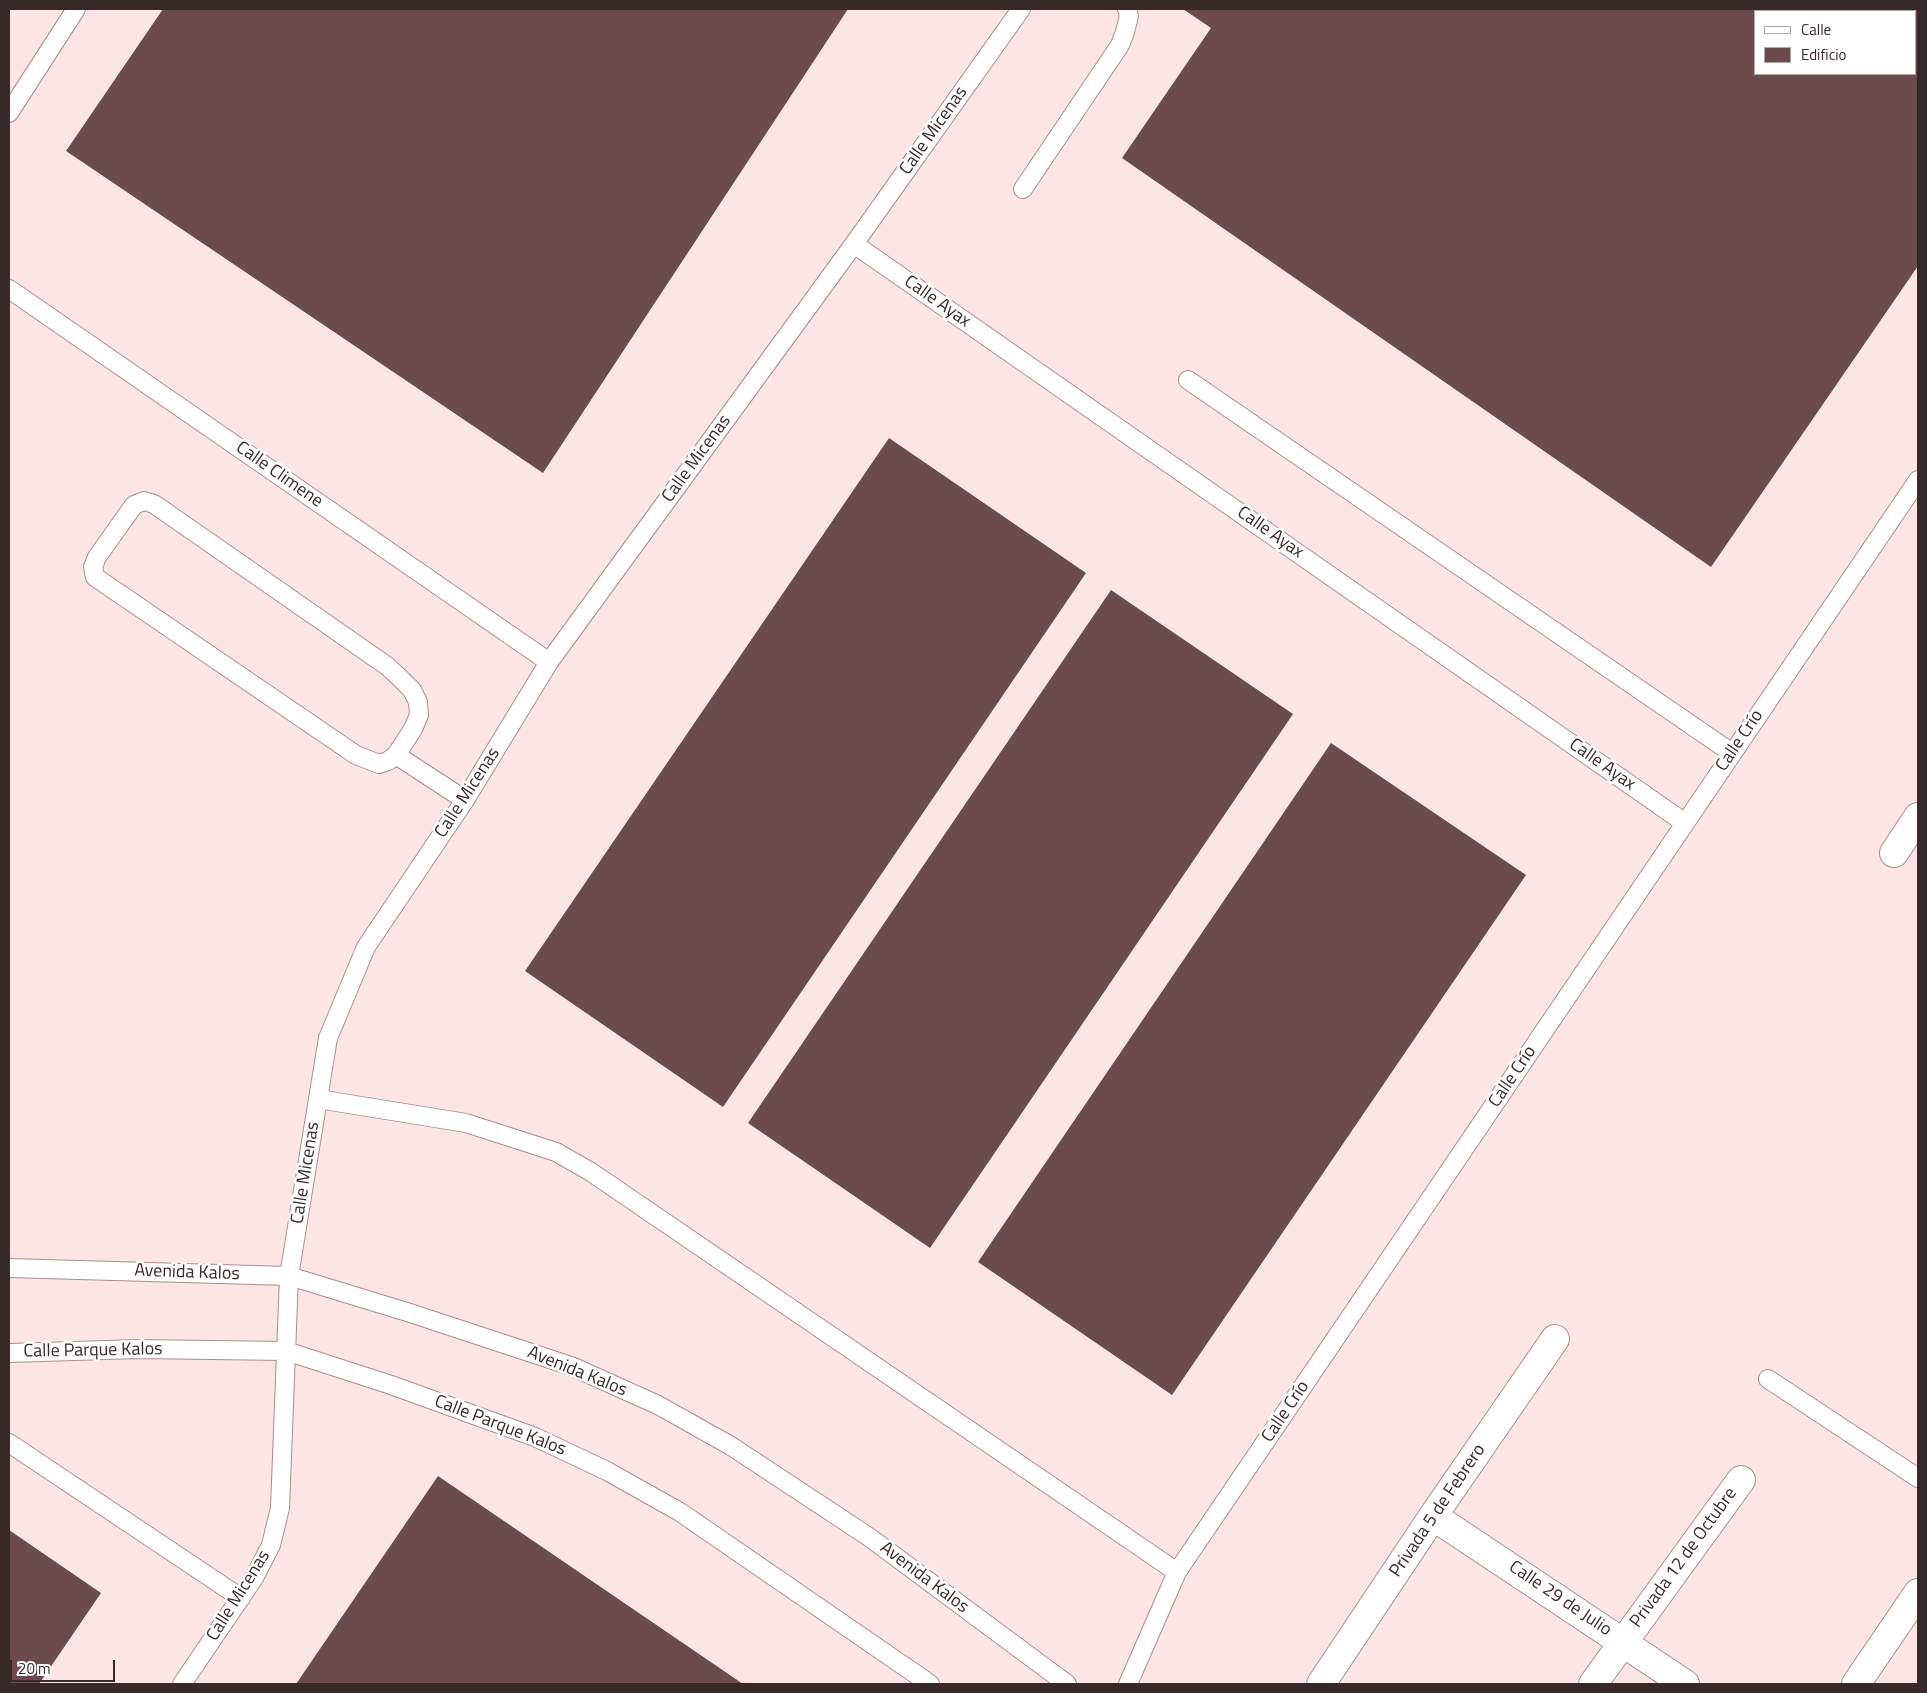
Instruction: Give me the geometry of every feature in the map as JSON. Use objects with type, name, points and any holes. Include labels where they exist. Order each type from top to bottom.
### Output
[{"type":"street","points":[[1894,853],[1918,817]]},
{"type":"street","name":"Privada 5 de Febrero","points":[[1321,1684],[1433,1516],[1556,1339]]},
{"type":"street","name":"Privada 12 de Octubre","points":[[1593,1684],[1741,1480]]},
{"type":"street","name":"Calle 29 de Julio","points":[[1433,1516],[1685,1684]]},
{"type":"street","points":[[1856,1684],[1918,1593]]},
{"type":"lane","points":[[9,113],[76,9]]},
{"type":"lane","name":"Calle Micenas","points":[[182,1684],[254,1578],[271,1545],[280,1508],[289,1276],[328,1038],[366,947],[464,800],[549,662],[854,244],[1021,9]]},
{"type":"lane","points":[[1023,189],[1120,45],[1129,16],[1127,9]]},
{"type":"lane","name":"Calle Ayax","points":[[854,244],[1685,823]]},
{"type":"lane","name":"Calle Climene","points":[[9,289],[549,662]]},
{"type":"lane","points":[[1188,380],[1732,753]]},
{"type":"lane","name":"Calle Crío","points":[[1128,1684],[1177,1572],[1918,480]]},
{"type":"lane","points":[[144,501],[154,504],[387,666],[400,678],[412,690],[418,702],[419,715],[413,729],[396,755],[388,761],[379,764],[356,756],[95,578],[93,567],[97,557],[134,505],[144,501]]},
{"type":"lane","points":[[396,755],[464,800]]},
{"type":"lane","points":[[318,1099],[466,1124],[556,1152],[591,1172],[1177,1572]]},
{"type":"lane","name":"Avenida Kalos","points":[[9,1268],[289,1276],[407,1312],[571,1366],[658,1405],[731,1446],[869,1537],[1067,1684]]},
{"type":"lane","name":"Calle Parque Kalos","points":[[9,1353],[139,1349],[286,1351],[391,1385],[535,1436],[607,1471],[680,1512],[930,1684]]},
{"type":"lane","points":[[1768,1380],[1918,1478]]},
{"type":"lane","points":[[9,1443],[241,1598]]},
{"type":"building","points":[[163,9],[848,9],[543,473],[66,151]]},
{"type":"building","points":[[1183,9],[1918,9],[1918,266],[1711,567],[1122,158],[1211,28]]},
{"type":"building","points":[[889,438],[1086,573],[723,1107],[525,971]]},
{"type":"building","points":[[1111,590],[1293,714],[930,1248],[748,1123]]},
{"type":"building","points":[[1331,743],[1526,875],[1172,1395],[978,1262]]},
{"type":"building","points":[[438,1476],[743,1684],[296,1684]]},
{"type":"building","points":[[9,1530],[101,1593],[39,1684],[9,1684]]}]
